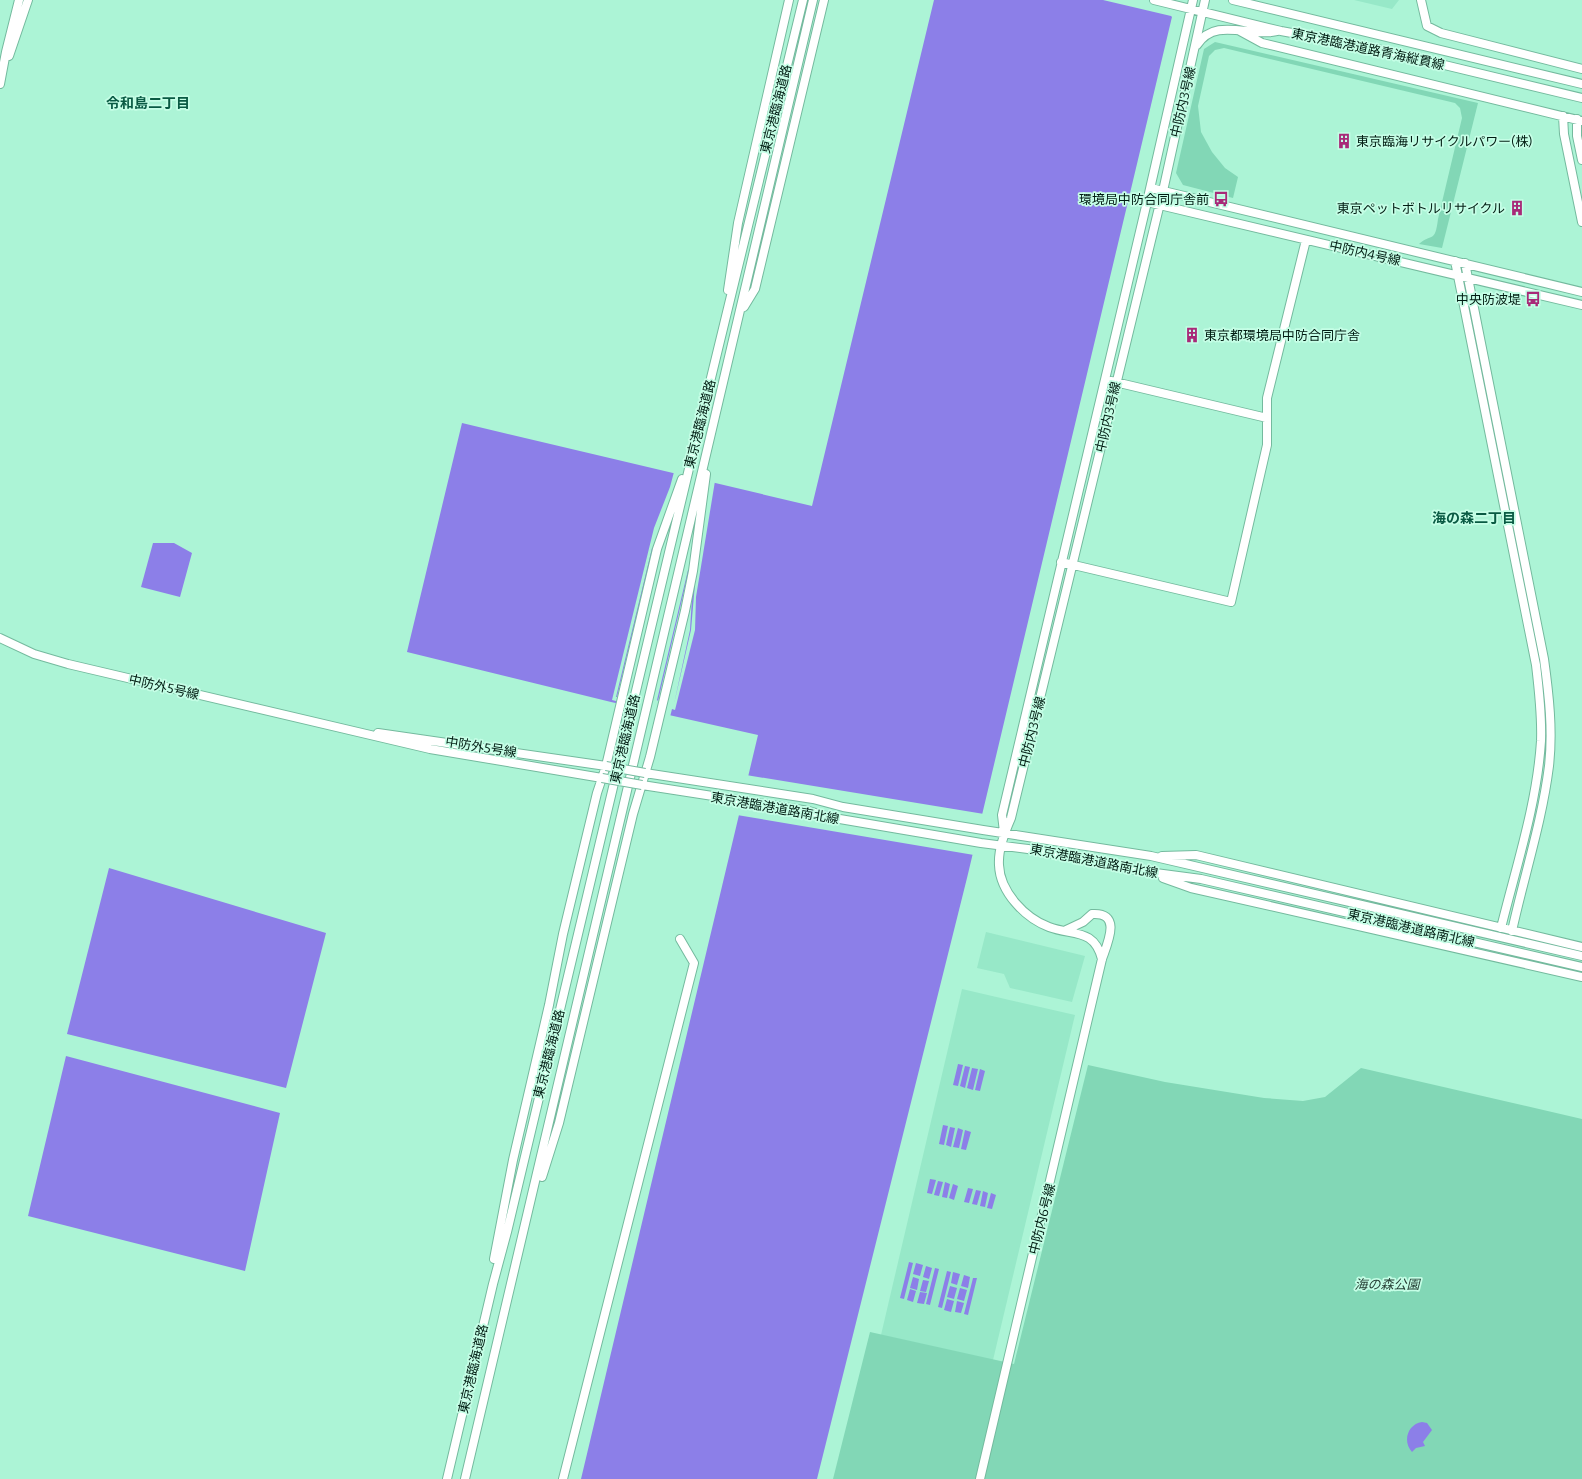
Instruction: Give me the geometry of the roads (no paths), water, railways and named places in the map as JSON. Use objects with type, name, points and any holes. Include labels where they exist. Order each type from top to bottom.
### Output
[{"type":"street","points":[[1,82],[6,52],[19,0]]},
{"type":"street","points":[[1,82],[28,0]]},
{"type":"street","points":[[718,352],[738,223],[789,0]]},
{"type":"street","name":"東京港臨海道路","points":[[447,1479],[695,441],[803,0]]},
{"type":"street","name":"東京港臨海道路","points":[[465,1479],[813,0]]},
{"type":"street","points":[[740,315],[755,289],[824,0]]},
{"type":"street","name":"東京港臨港道路青海縦貫線","points":[[1154,0],[1281,31],[1378,49],[1582,98]]},
{"type":"street","name":"中防内3号線","points":[[1002,846],[1004,833],[1002,815],[1151,188],[1193,0]]},
{"type":"street","name":"中防内3号線","points":[[1004,833],[1011,818],[1074,565],[1116,382],[1163,191],[1205,0]]},
{"type":"street","name":"東京港臨港道路青海縦貫線","points":[[1232,0],[1582,84]]},
{"type":"street","points":[[1421,0],[1427,26],[1440,33],[1582,69]]},
{"type":"street","points":[[1195,47],[1201,38],[1211,31],[1240,31],[1267,34],[1281,31]]},
{"type":"street","points":[[1240,31],[1262,43],[1579,120],[1577,136],[1582,160]]},
{"type":"street","points":[[1563,116],[1564,134],[1582,222]]},
{"type":"street","name":"中防内4号線","points":[[1151,188],[1582,292]]},
{"type":"street","name":"中防内4号線","points":[[1147,202],[1582,305]]},
{"type":"street","points":[[1061,562],[1231,602],[1267,445],[1268,398],[1306,240]]},
{"type":"street","points":[[1455,261],[1534,657],[1540,702],[1541,740],[1537,780],[1501,928]]},
{"type":"street","points":[[1466,263],[1544,659],[1549,697],[1551,731],[1549,766],[1542,805],[1512,931]]},
{"type":"street","points":[[1105,379],[1267,418]]},
{"type":"street","points":[[522,1239],[559,1123],[693,571],[705,493],[708,448]]},
{"type":"street","points":[[493,1284],[494,1263],[513,1160],[549,1005],[563,934],[606,766],[657,549],[692,456]]},
{"type":"street","name":"中防外5号線","points":[[0,638],[34,654],[68,664],[430,750],[602,778]]},
{"type":"street","name":"中防外5号線","points":[[332,727],[606,766]]},
{"type":"street","name":"東京港臨港道路南北線","points":[[606,766],[813,799],[843,807],[1151,856],[1582,956]]},
{"type":"street","name":"東京港臨港道路南北線","points":[[602,778],[809,811],[828,817],[981,843],[1028,849],[1148,872],[1201,879],[1582,967]]},
{"type":"street","points":[[1002,846],[999,866],[1004,886],[1016,903],[1038,922],[1049,927],[1084,935],[1093,940],[1099,941],[1108,936]]},
{"type":"street","points":[[1151,856],[1196,856],[1582,947]]},
{"type":"street","points":[[1148,872],[1191,888],[1582,977]]},
{"type":"street","name":"中防内6号線","points":[[980,1479],[1102,959],[1111,927],[1110,922],[1104,915],[1098,913],[1092,914],[1083,922],[1066,930]]},
{"type":"street","points":[[563,1479],[694,963],[680,939]]},
{"type":"street","points":[[1093,940],[1097,945],[1102,959]]},
{"type":"place","name":"東京臨海リサイクルパワー(株)","points":[[1344,141]]},
{"type":"place","name":"環境局中防合同庁舎前","points":[[1221,199]]},
{"type":"place","name":"東京ペットボトルリサイクル","points":[[1517,208]]},
{"type":"place","name":"中央防波堤","points":[[1533,299]]},
{"type":"place","name":"東京都環境局中防合同庁舎","points":[[1192,335]]},
{"type":"district","name":"令和島二丁目","points":[[148,103]]},
{"type":"district","name":"海の森二丁目","points":[[1474,518]]},
{"type":"park label","name":"海の森公園","points":[[1387,1284]]}]
